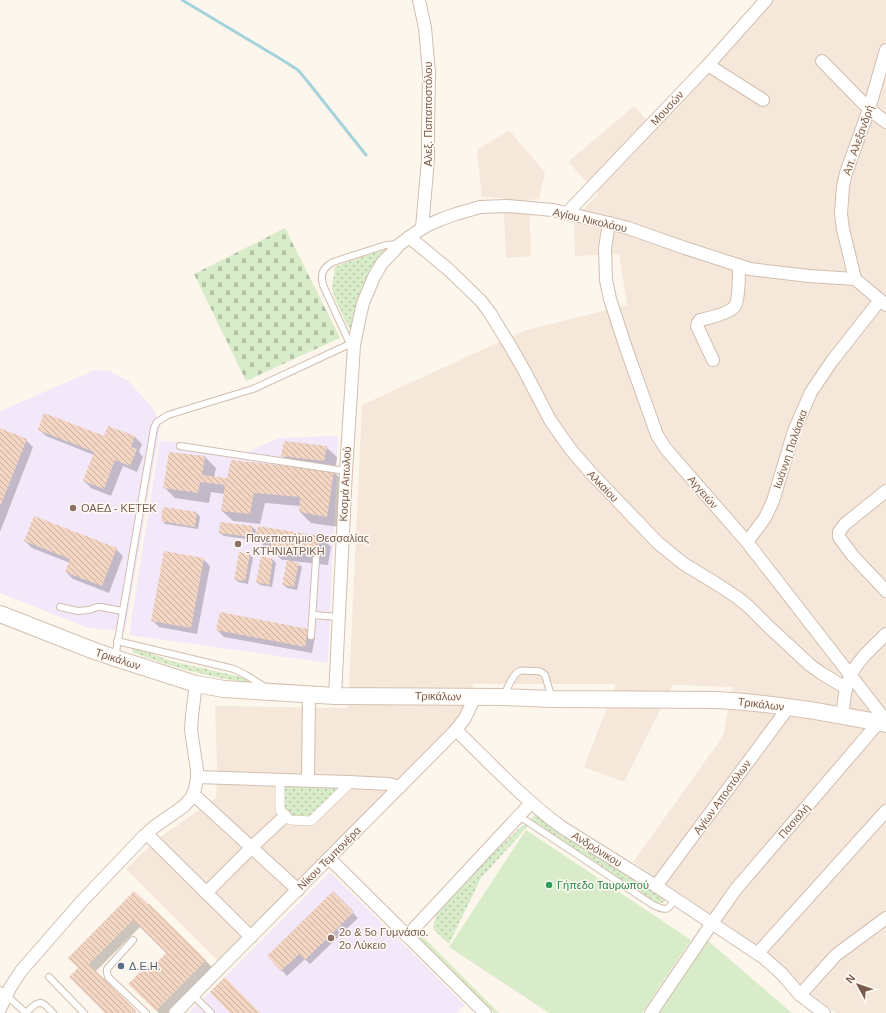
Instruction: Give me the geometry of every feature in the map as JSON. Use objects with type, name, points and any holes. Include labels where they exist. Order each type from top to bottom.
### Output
[{"type":"main road","name":"Τρικάλων","points":[[0,614],[114,658],[196,684],[224,689],[335,696],[733,701],[884,722]]},
{"type":"street","name":"Αλεξ. Παπαποστόλου","points":[[419,0],[425,28],[429,73],[428,159],[422,228]]},
{"type":"street","name":"Μουσών","points":[[567,213],[708,65],[766,0]]},
{"type":"street","name":"Απ. Αλεξανδρή","points":[[855,278],[842,229],[841,200],[846,173],[869,109],[886,50]]},
{"type":"street","points":[[822,61],[869,109],[886,122]]},
{"type":"street","points":[[708,65],[763,100]]},
{"type":"street","name":"Αγίου Νικολάου","points":[[352,345],[363,303],[374,277],[382,264],[405,241],[422,228],[442,219],[480,207],[507,206],[553,210],[635,230],[739,266],[772,272],[809,276],[855,278]]},
{"type":"street","name":"Αγγειών","points":[[609,223],[605,248],[606,280],[610,299],[657,435],[666,449],[747,542],[851,676],[884,722]]},
{"type":"street","name":"Αλκαίου","points":[[405,241],[449,270],[481,301],[509,344],[550,420],[572,451],[658,543],[684,564],[738,598],[810,665],[846,688]]},
{"type":"street","points":[[713,360],[697,326],[700,320],[729,311],[735,306],[738,299],[739,266]]},
{"type":"street","points":[[855,278],[883,302]]},
{"type":"street","name":"Ιωάννη Παλάσκα","points":[[747,542],[764,518],[773,501],[794,431],[811,392],[832,361],[883,302]]},
{"type":"street","name":"Κοσμά Αιτωλού","points":[[335,696],[352,345]]},
{"type":"street","points":[[886,491],[845,524],[839,532],[839,537],[853,556],[886,591]]},
{"type":"street","points":[[842,716],[846,688],[851,676],[857,665],[886,634]]},
{"type":"street","points":[[0,1009],[3,993],[82,901],[133,847],[189,801],[193,794],[197,777],[192,730],[192,715],[196,684]]},
{"type":"street","points":[[308,780],[309,694]]},
{"type":"street","name":"Νίκου Τεμπονέρα","points":[[175,1013],[456,730],[465,718],[475,697]]},
{"type":"street","name":"Αγίων Αποστόλων","points":[[656,886],[788,708]]},
{"type":"street","name":"Πασιαλή","points":[[651,1013],[736,889],[884,722]]},
{"type":"street","name":"Ανδρόνικου","points":[[456,730],[531,803],[563,828],[656,886],[758,953],[776,969],[800,995],[824,1013]]},
{"type":"street","points":[[197,777],[351,782],[389,784],[400,787]]},
{"type":"street","points":[[280,780],[280,810],[290,820],[312,820],[351,782]]},
{"type":"street","points":[[193,794],[298,890]]},
{"type":"street","points":[[407,936],[531,803]]},
{"type":"street","points":[[758,953],[886,811]]},
{"type":"street","points":[[206,893],[285,816]]},
{"type":"street","points":[[147,834],[251,937]]},
{"type":"street","points":[[329,858],[407,936],[477,1010]]},
{"type":"street","points":[[800,995],[836,955],[886,918]]},
{"type":"lane","points":[[114,658],[154,428],[157,422],[168,415],[253,389],[352,345],[323,285],[321,278],[323,271],[333,262],[386,245],[405,241]]},
{"type":"lane","points":[[180,446],[346,471]]},
{"type":"lane","points":[[311,636],[316,559]]},
{"type":"lane","points":[[60,608],[78,611],[101,607],[122,611]]},
{"type":"lane","points":[[313,615],[339,617]]},
{"type":"lane","points":[[117,641],[234,669],[273,692]]},
{"type":"lane","points":[[503,697],[517,673],[520,671],[539,671],[545,675],[552,699]]},
{"type":"lane","points":[[519,816],[653,905],[661,909],[666,909],[670,907],[675,899]]},
{"type":"lane","points":[[133,940],[107,969],[107,972],[108,976],[146,1013]]},
{"type":"lane","points":[[49,977],[84,1013]]},
{"type":"lane","points":[[3,993],[26,1013],[37,1003],[46,1005],[53,1013]]},
{"type":"lane","points":[[193,996],[211,1013]]},
{"type":"shaded area","points":[[772,0],[886,0],[886,1013],[836,1013],[800,986],[768,952],[633,862],[723,736],[733,687],[673,685],[624,782],[584,767],[616,684],[474,684],[456,724],[218,961],[126,869],[166,833],[216,798],[217,768],[215,706],[348,708],[362,405],[523,331],[627,305],[619,254],[575,256],[574,219],[598,194],[568,162],[634,106],[655,129]]},
{"type":"shaded area","points":[[509,130],[545,172],[539,199],[529,200],[531,256],[506,258],[503,198],[482,197],[477,150]]},
{"type":"shaded area","name":"ΟΑΕΔ - ΚΕΤΕΚ","points":[[95,370],[109,371],[128,381],[151,406],[161,422],[125,631],[88,628],[0,593],[0,411]]},
{"type":"shaded area","name":"Πανεπιστήμιο Θεσσαλίας - ΚΤΗΝΙΑΤΡΙΚΗ","points":[[338,436],[328,663],[129,635],[160,440],[245,453],[279,438]]},
{"type":"shaded area","name":"2ο & 5ο Γυμνάσιο. 2ο Λύκειο","points":[[330,872],[465,1005],[456,1013],[189,1013]]},
{"type":"green space","points":[[285,228],[340,338],[246,381],[194,274]]},
{"type":"green space","points":[[386,249],[351,331],[336,301],[332,288],[335,267]]},
{"type":"green space","points":[[133,647],[171,661],[242,676],[248,678],[248,683],[205,675],[162,663],[134,653],[132,650]]},
{"type":"green space","points":[[282,780],[348,782],[311,819],[291,818],[282,810]]},
{"type":"green space","points":[[535,815],[666,899],[665,901],[660,903],[653,901],[532,822],[531,819]]},
{"type":"green space","points":[[525,824],[528,826],[481,878],[449,944],[435,931],[433,927],[437,913],[490,856]]},
{"type":"green space","name":"Γήπεδο Ταυρωπού","points":[[526,830],[691,940],[642,1013],[549,1013],[449,947]]},
{"type":"green space","points":[[421,935],[499,1013],[494,1013],[419,938]]},
{"type":"green space","points":[[706,939],[792,1013],[657,1013]]},
{"type":"building","points":[[44,413],[104,436],[108,426],[135,436],[131,447],[137,449],[130,466],[115,460],[104,489],[83,481],[94,452],[38,430]]},
{"type":"building","points":[[0,428],[27,439],[0,507]]},
{"type":"building","points":[[284,441],[327,446],[324,461],[281,456]]},
{"type":"building","points":[[169,452],[205,456],[202,475],[227,478],[231,460],[334,471],[327,517],[299,512],[300,497],[254,493],[250,514],[221,511],[225,485],[200,482],[198,493],[163,488]]},
{"type":"building","points":[[163,507],[197,512],[195,527],[161,521]]},
{"type":"building","points":[[34,516],[117,548],[102,586],[65,572],[70,559],[24,541]]},
{"type":"building","points":[[220,522],[253,526],[251,537],[219,533]]},
{"type":"building","points":[[258,526],[320,536],[317,555],[270,549],[272,541],[255,538]]},
{"type":"building","points":[[164,551],[204,558],[191,628],[151,621]]},
{"type":"building","points":[[239,552],[250,554],[245,581],[234,580]]},
{"type":"building","points":[[261,556],[273,559],[269,585],[256,582]]},
{"type":"building","points":[[287,560],[299,563],[294,587],[282,585]]},
{"type":"building","points":[[220,612],[308,629],[305,647],[216,630]]},
{"type":"building","points":[[134,891],[206,960],[156,1011],[128,984],[147,965],[151,969],[166,953],[133,920],[89,964],[136,1011],[134,1013],[105,1013],[69,977],[78,968],[68,958]]},
{"type":"building","points":[[333,891],[354,912],[305,960],[299,954],[281,971],[267,956]]},
{"type":"building","points":[[225,977],[260,1013],[230,1013],[210,992]]},
{"type":"waterway","points":[[182,0],[298,70],[366,155]]},
{"type":"place","name":"ΟΑΕΔ - ΚΕΤΕΚ","points":[[73,508]]},
{"type":"place","name":"Πανεπιστήμιο Θεσσαλίας - ΚΤΗΝΙΑΤΡΙΚΗ","points":[[238,544]]},
{"type":"place","name":"Γήπεδο Ταυρωπού","points":[[549,885]]},
{"type":"place","name":"2ο & 5ο Γυμνάσιο. 2ο Λύκειο","points":[[331,938]]},
{"type":"place","name":"Δ.Ε.Η.","points":[[121,966]]}]
